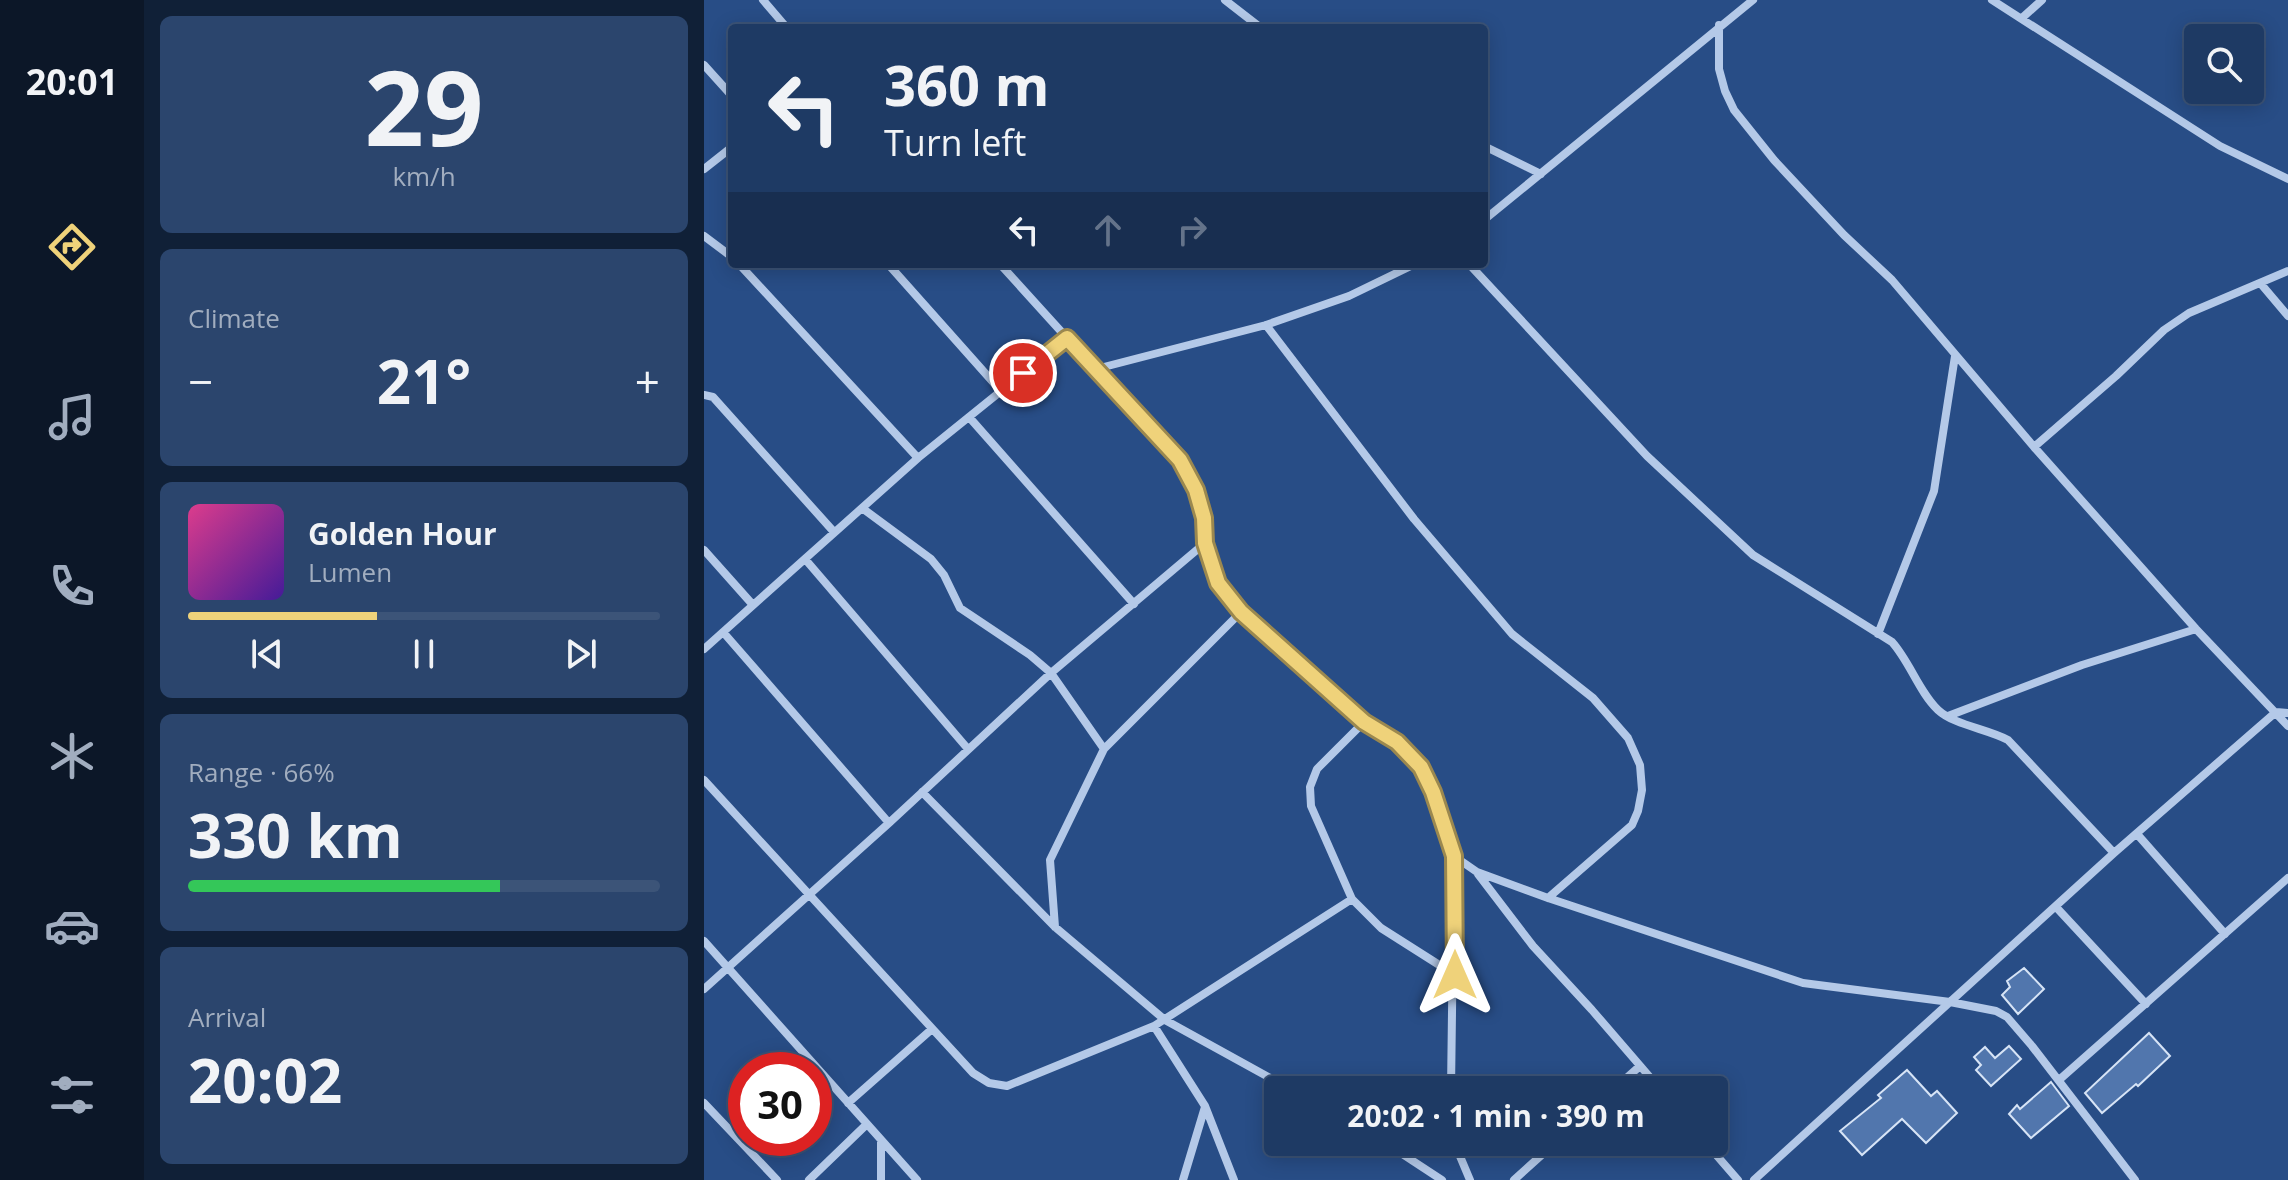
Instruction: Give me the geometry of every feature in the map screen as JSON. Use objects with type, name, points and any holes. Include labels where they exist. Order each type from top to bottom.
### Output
[{"type":"street","points":[[763,0],[784,24]]},
{"type":"street","points":[[1225,0],[1256,24]]},
{"type":"street","points":[[1488,217],[1753,0]]},
{"type":"street","points":[[1992,0],[2220,146],[2288,179]]},
{"type":"street","points":[[2022,18],[2042,0]]},
{"type":"street","points":[[1719,25],[1719,69],[1734,110],[1774,160],[1844,235],[1892,280],[2034,447],[2196,629],[2288,726]]},
{"type":"street","points":[[704,65],[728,92]]},
{"type":"street","points":[[1488,148],[1541,174]]},
{"type":"street","points":[[704,169],[728,150]]},
{"type":"street","points":[[704,236],[728,254]]},
{"type":"street","points":[[743,268],[918,458]]},
{"type":"street","points":[[892,268],[1001,391]]},
{"type":"street","points":[[1004,268],[1180,460],[1196,490],[1204,518],[1205,543],[1218,583],[1241,612],[1364,722],[1397,742],[1421,767],[1433,792],[1454,856],[1451,1076]]},
{"type":"street","points":[[1096,369],[1266,325],[1349,296],[1407,268]]},
{"type":"street","points":[[1473,268],[1647,456],[1753,555],[1892,642],[1904,655],[1929,698],[1948,717],[1994,732],[2008,740],[2114,853]]},
{"type":"street","points":[[2034,447],[2164,330],[2189,313],[2288,271]]},
{"type":"street","points":[[2261,284],[2288,316]]},
{"type":"street","points":[[1266,325],[1414,519],[1512,634],[1593,698],[1628,738],[1636,752],[1642,790],[1632,825],[1548,898]]},
{"type":"street","points":[[704,649],[918,458],[1067,338]]},
{"type":"street","points":[[1878,634],[1934,491],[1955,356]]},
{"type":"street","points":[[704,395],[713,397],[834,532]]},
{"type":"street","points":[[969,417],[1134,604]]},
{"type":"street","points":[[862,508],[931,559],[944,575],[960,608],[1030,655],[1051,673],[1104,749]]},
{"type":"street","points":[[705,987],[1051,673],[1205,543]]},
{"type":"street","points":[[704,550],[753,605]]},
{"type":"street","points":[[805,559],[968,749]]},
{"type":"street","points":[[1055,927],[1050,860],[1104,749],[1241,612]]},
{"type":"street","points":[[1948,717],[2082,665],[2196,629]]},
{"type":"street","points":[[723,632],[889,823]]},
{"type":"street","points":[[1754,1180],[2114,853],[2276,712],[2288,713]]},
{"type":"street","points":[[1364,722],[1317,769],[1310,787],[1311,806],[1352,899],[1381,928],[1455,975]]},
{"type":"street","points":[[704,780],[973,1073],[989,1083],[1007,1086],[1154,1026],[1352,899]]},
{"type":"street","points":[[922,792],[1055,927],[1165,1020],[1267,1076]]},
{"type":"street","points":[[2137,834],[2225,934]]},
{"type":"street","points":[[1454,856],[1477,872],[1548,898],[1803,983],[1996,1011],[2007,1017],[2059,1080],[2135,1180]]},
{"type":"street","points":[[1477,872],[1533,946],[1649,1076]]},
{"type":"street","points":[[2059,1080],[2288,878]]},
{"type":"street","points":[[2056,907],[2146,1004]]},
{"type":"street","points":[[704,941],[917,1180]]},
{"type":"street","points":[[1154,1026],[1205,1106],[1234,1180]]},
{"type":"street","points":[[848,1103],[932,1029]]},
{"type":"street","points":[[1629,1076],[1640,1066]]},
{"type":"street","points":[[704,1103],[777,1180]]},
{"type":"street","points":[[1183,1180],[1205,1106]]},
{"type":"street","points":[[809,1180],[867,1124]]},
{"type":"street","points":[[881,1141],[881,1180]]},
{"type":"street","points":[[1405,1156],[1442,1180]]},
{"type":"street","points":[[1460,1156],[1470,1180]]},
{"type":"street","points":[[1514,1180],[1541,1156]]},
{"type":"street","points":[[1717,1156],[1738,1180]]},
{"type":"building","points":[[2024,968],[2044,989],[2018,1014],[2002,995],[2010,987],[2007,981]]},
{"type":"building","points":[[2149,1033],[2170,1056],[2138,1086],[2136,1084],[2102,1113],[2085,1093]]},
{"type":"building","points":[[2009,1046],[2021,1059],[1991,1086],[1976,1070],[1981,1065],[1974,1057],[1985,1047],[1995,1058]]},
{"type":"building","points":[[1907,1070],[1931,1096],[1937,1091],[1957,1113],[1926,1143],[1902,1119],[1862,1155],[1840,1131],[1881,1098],[1878,1095]]},
{"type":"building","points":[[2051,1082],[2069,1106],[2031,1138],[2009,1114],[2017,1105],[2020,1109]]},
{"type":"route","points":[[1023,373],[1067,338],[1180,460],[1196,490],[1204,518],[1205,543],[1218,583],[1241,612],[1364,722],[1397,742],[1421,767],[1433,792],[1454,856],[1455,975]]}]
